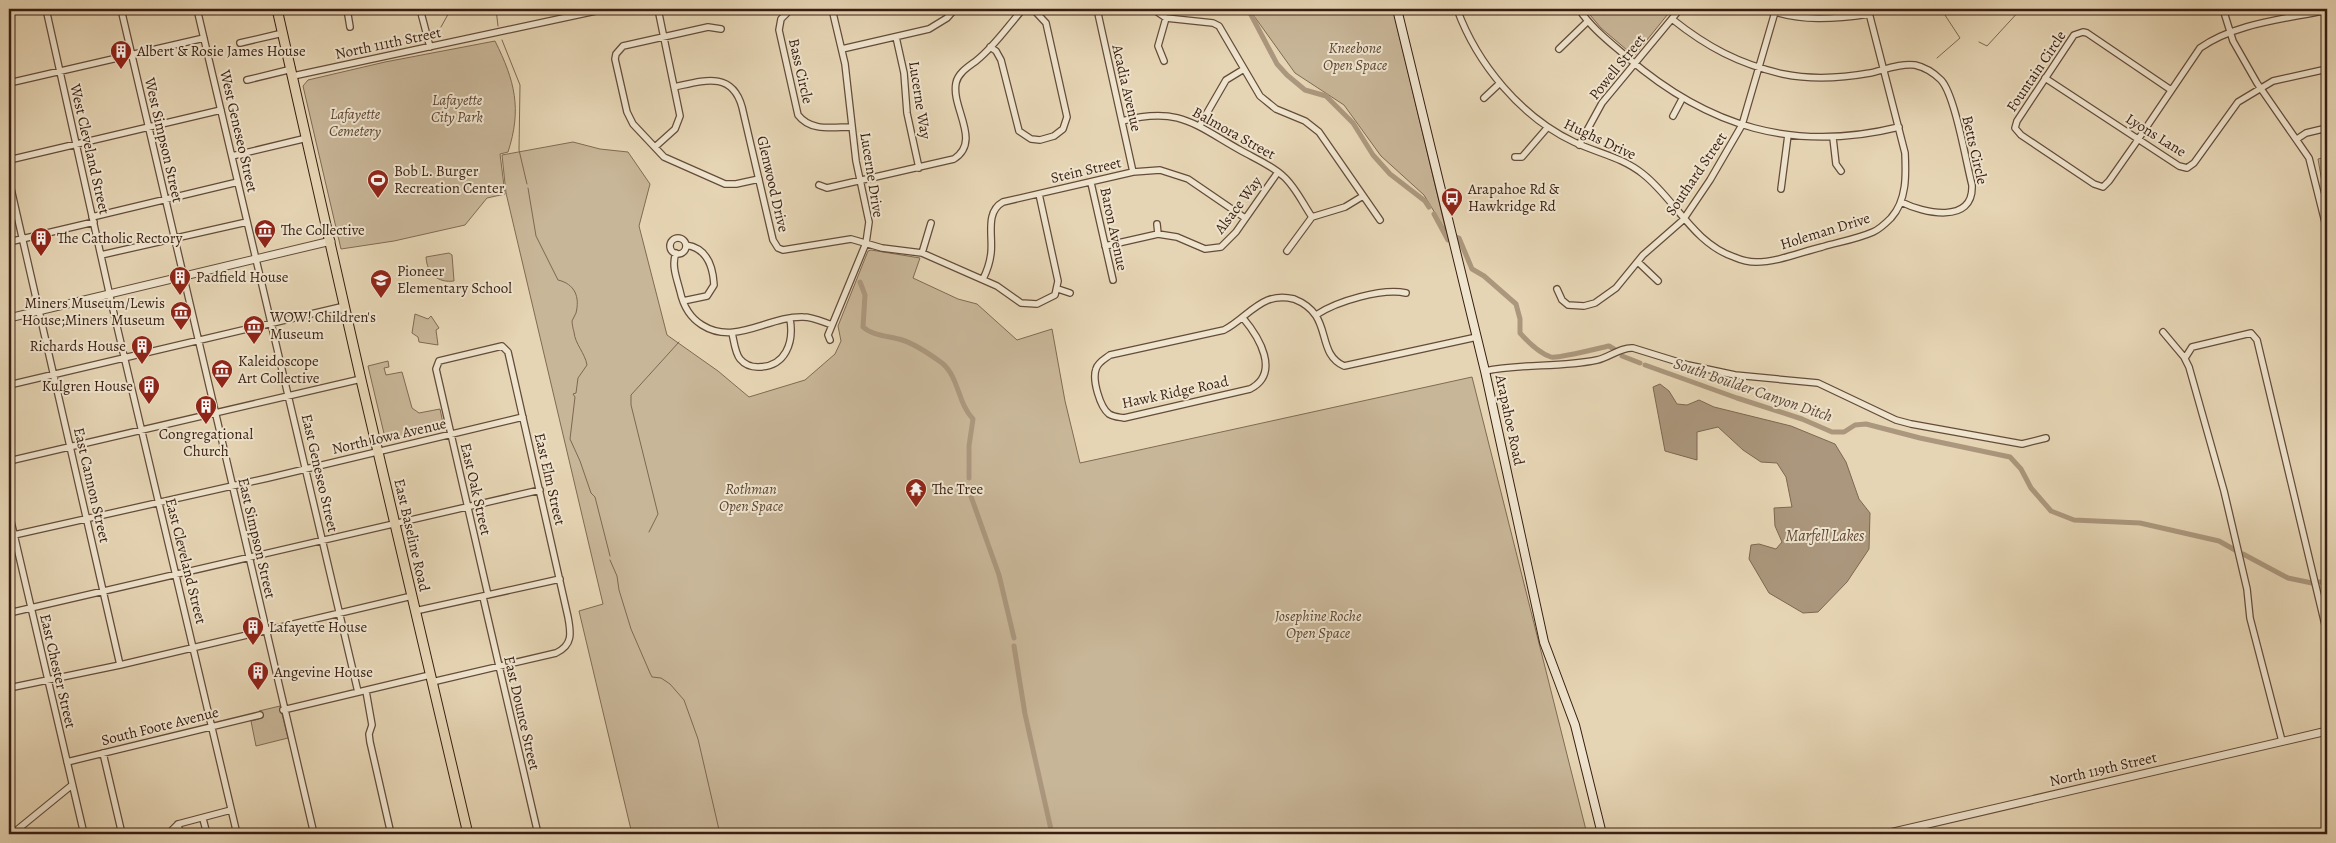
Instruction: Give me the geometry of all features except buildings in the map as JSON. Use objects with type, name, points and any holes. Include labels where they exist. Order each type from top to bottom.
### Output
[{"type":"main road","name":"East Baseline Road","points":[[277,9],[361,379],[468,834]]},
{"type":"main road","name":"Arapahoe Road","points":[[1397,9],[1485,372],[1544,642],[1575,724],[1602,834]]},
{"type":"street","name":"West Cleveland Street","points":[[46,9],[110,295]]},
{"type":"street","name":"West Simpson Street","points":[[121,9],[184,276]]},
{"type":"street","name":"West Geneseo Street","points":[[197,9],[257,259]]},
{"type":"street","points":[[347,9],[350,27]]},
{"type":"street","points":[[420,9],[430,47]]},
{"type":"street","name":"North 111th Street","points":[[247,80],[430,47],[605,9]]},
{"type":"street","points":[[655,147],[679,123],[680,111],[658,9]]},
{"type":"street","name":"Bass Circle","points":[[791,9],[781,19],[779,30],[798,115],[802,121],[815,127],[852,126]]},
{"type":"street","name":"Lucerne Drive","points":[[830,340],[828,335],[866,243],[869,222],[860,181],[842,49],[832,9]]},
{"type":"street","points":[[842,49],[934,27],[947,18],[955,9]]},
{"type":"street","points":[[819,185],[827,188],[954,159],[962,152],[966,137],[955,85],[961,73],[990,47],[1023,9]]},
{"type":"street","points":[[990,47],[996,51],[1001,60],[1020,131],[1025,136],[1037,140],[1060,133],[1066,123],[1065,106],[1046,23],[1033,9]]},
{"type":"street","name":"Acadia Avenue","points":[[1097,9],[1133,172]]},
{"type":"street","points":[[1153,9],[1166,18],[1213,23],[1219,26],[1257,92],[1276,109],[1305,121],[1319,132],[1380,220]]},
{"type":"street","name":"Hughs Drive","points":[[1457,9],[1480,56],[1500,83],[1547,128],[1579,145],[1613,156],[1642,173],[1683,220]]},
{"type":"street","points":[[1579,9],[1588,21],[1635,64],[1682,99],[1742,125],[1788,135],[1834,138],[1899,128]]},
{"type":"street","name":"Powell Street","points":[[1579,145],[1602,103],[1680,9]]},
{"type":"street","points":[[1767,9],[1775,12],[1817,18],[1869,11]]},
{"type":"street","points":[[2223,9],[2230,33],[2260,88],[2297,139],[2312,166],[2326,214],[2327,230]]},
{"type":"street","points":[[2138,140],[2200,48],[2210,40],[2230,33],[2327,10]]},
{"type":"street","name":"Holeman Drive","points":[[1683,220],[1722,252],[1734,258],[1757,262],[1874,232],[1892,217],[1901,202],[1906,171],[1905,153],[1869,11]]},
{"type":"street","name":"Southard Street","points":[[1557,289],[1562,300],[1568,305],[1584,306],[1595,303],[1616,288],[1638,262],[1683,220],[1710,180],[1742,125],[1775,12]]},
{"type":"street","points":[[1164,61],[1158,46],[1166,18]]},
{"type":"street","name":"Betts Circle","points":[[1672,19],[1713,49],[1759,67],[1784,74],[1830,78],[1852,76],[1908,65],[1925,68],[1935,74],[1947,88],[1972,192],[1971,198],[1963,208],[1948,213],[1925,212],[1901,202]]},
{"type":"street","points":[[1559,49],[1588,21]]},
{"type":"street","points":[[721,29],[708,27],[623,46],[616,54],[615,59],[630,119],[664,157],[725,184],[736,184],[759,179]]},
{"type":"street","name":"Fountain Circle","points":[[2138,140],[2110,181],[2103,187],[2094,184],[2017,133],[2015,128],[2017,121],[2074,35],[2083,32],[2171,90]]},
{"type":"street","points":[[240,42],[283,33]]},
{"type":"street","name":"Lucerne Way","points":[[896,37],[904,73],[907,113],[920,168]]},
{"type":"street","points":[[9,83],[204,38]]},
{"type":"street","points":[[2260,88],[2273,81],[2327,68]]},
{"type":"street","points":[[1200,125],[1226,80],[1244,69]]},
{"type":"street","name":"Lyons Lane","points":[[2045,78],[2179,166],[2188,168],[2194,163],[2238,102],[2260,88]]},
{"type":"street","name":"Glenwood Drive","points":[[674,87],[714,80],[722,82],[736,93],[742,107],[773,240],[778,248],[788,251],[843,239],[855,239],[882,248],[922,253],[983,279],[997,286],[1013,299],[1029,305],[1044,303],[1058,289]]},
{"type":"street","points":[[1484,98],[1500,83]]},
{"type":"street","points":[[1674,116],[1682,99]]},
{"type":"street","points":[[9,160],[221,110]]},
{"type":"street","name":"Balmora Street","points":[[1122,121],[1137,117],[1166,115],[1179,117],[1200,125],[1278,172],[1287,180],[1312,217]]},
{"type":"street","points":[[1515,157],[1522,156],[1547,128]]},
{"type":"street","points":[[2297,139],[2306,133],[2327,128]]},
{"type":"street","points":[[1781,189],[1788,135]]},
{"type":"street","points":[[232,156],[307,138]]},
{"type":"street","points":[[1834,138],[1836,164],[1841,171]]},
{"type":"street","name":"Stein Street","points":[[983,279],[991,252],[994,209],[1003,202],[1133,172],[1160,170],[1188,179],[1245,218]]},
{"type":"street","name":"Alsace Way","points":[[1105,246],[1158,234],[1177,237],[1198,248],[1213,249],[1229,241],[1278,172]]},
{"type":"street","name":"East Cannon Street","points":[[9,180],[120,664]]},
{"type":"street","points":[[9,242],[165,199],[238,182]]},
{"type":"street","name":"Baron Avenue","points":[[1091,182],[1113,280]]},
{"type":"street","points":[[1039,194],[1058,281],[1058,289],[1070,293]]},
{"type":"street","points":[[1287,251],[1312,217],[1345,207],[1363,196]]},
{"type":"street","points":[[101,254],[247,222]]},
{"type":"street","points":[[922,253],[931,223]]},
{"type":"street","points":[[1157,224],[1158,234]]},
{"type":"street","points":[[676,253],[671,248],[672,241],[682,239],[686,246]]},
{"type":"street","points":[[9,318],[331,241]]},
{"type":"street","points":[[676,253],[683,252],[686,246]]},
{"type":"street","points":[[683,301],[707,296],[714,285],[710,261],[694,246],[686,246]]},
{"type":"street","points":[[676,253],[674,268],[683,301],[690,315],[700,324],[719,333],[732,333],[803,317],[832,325]]},
{"type":"street","name":"East Geneseo Street","points":[[257,259],[358,692]]},
{"type":"street","points":[[1638,262],[1658,281]]},
{"type":"street","name":"East Simpson Street","points":[[184,276],[283,710],[314,834]]},
{"type":"street","points":[[1406,293],[1394,291],[1340,303],[1329,306],[1316,315],[1322,326],[1332,357],[1344,366],[1477,338]]},
{"type":"street","name":"East Cleveland Street","points":[[110,295],[237,834]]},
{"type":"street","name":"Hawk Ridge Road","points":[[1244,318],[1257,335],[1263,353],[1266,368],[1265,377],[1260,384],[1250,389],[1124,418],[1114,417],[1104,409],[1096,380],[1096,369],[1101,361],[1110,355],[1224,330],[1270,299],[1281,297],[1301,302],[1316,315]]},
{"type":"street","points":[[9,385],[345,306]]},
{"type":"street","points":[[732,333],[737,353],[742,362],[749,366],[764,366],[780,361],[785,354],[793,333],[790,319]]},
{"type":"street","points":[[2163,332],[2185,358],[2224,491],[2247,589],[2250,618],[2282,742]]},
{"type":"street","points":[[2185,358],[2192,347],[2251,333],[2257,340],[2327,633]]},
{"type":"street","name":"East Oak Street","points":[[486,596],[436,369],[439,361],[505,347]]},
{"type":"street","name":"East Elm Street","points":[[358,692],[499,666],[556,653],[565,648],[571,639],[560,578],[508,352],[505,347]]},
{"type":"street","points":[[1485,372],[1512,367],[1595,361],[1611,356],[1625,348],[1634,348],[1709,370],[1763,378],[1818,383],[1896,420],[1911,424],[2022,444],[2046,438]]},
{"type":"street","points":[[9,461],[361,379]]},
{"type":"street","name":"North Iowa Avenue","points":[[14,535],[87,520],[522,417]]},
{"type":"street","points":[[9,613],[540,490]]},
{"type":"street","name":"East Chester Street","points":[[9,513],[84,834]]},
{"type":"street","points":[[416,611],[560,578]]},
{"type":"street","points":[[9,688],[194,648],[412,596]]},
{"type":"street","name":"East Dounce Street","points":[[486,596],[499,666],[538,834]]},
{"type":"street","points":[[366,690],[372,725],[369,734],[370,742],[391,834]]},
{"type":"street","points":[[283,710],[358,692]]},
{"type":"street","name":"South Foote Avenue","points":[[67,762],[260,714]]},
{"type":"street","name":"North 119th Street","points":[[1885,834],[2327,731]]},
{"type":"street","points":[[103,753],[122,834]]},
{"type":"street","points":[[12,834],[72,785]]},
{"type":"street","points":[[168,834],[178,824],[204,819],[231,810]]},
{"type":"street","points":[[204,819],[207,834]]},
{"type":"street","points":[[178,824],[180,834]]},
{"type":"green space","name":"Kneebone Open Space","points":[[1249,9],[1393,9],[1446,231],[1424,195],[1381,156],[1344,105],[1295,73]]},
{"type":"green space","points":[[1585,9],[1672,9],[1634,56],[1601,28]]},
{"type":"green space","name":"Lafayette City Park","points":[[495,41],[512,82],[515,109],[515,122],[508,152],[500,154],[505,194],[487,198],[465,225],[394,241],[341,249],[303,86],[308,80],[385,62]]},
{"type":"green space","points":[[573,142],[600,149],[628,152],[650,184],[639,226],[667,335],[718,371],[749,397],[805,380],[835,354],[841,341],[838,326],[868,251],[871,250],[920,258],[913,278],[958,299],[977,304],[1017,340],[1052,329],[1065,401],[1080,463],[1472,377],[1587,834],[632,834],[579,611],[603,604],[506,193],[502,155]]},
{"type":"green space","points":[[2327,157],[2327,187],[2323,188],[2318,159]]},
{"type":"green space","points":[[449,253],[452,255],[454,281],[438,279],[431,273],[427,263],[426,257]]},
{"type":"green space","points":[[415,314],[428,319],[431,316],[439,328],[436,330],[438,345],[419,342],[418,337],[412,333]]},
{"type":"green space","points":[[388,361],[389,367],[384,368],[386,375],[402,372],[412,408],[419,413],[440,409],[444,428],[386,442],[368,366]]},
{"type":"green space","points":[[280,706],[288,738],[256,746],[251,721],[259,719],[259,711]]},
{"type":"water","name":"Marfell Lakes","points":[[1660,384],[1669,391],[1677,404],[1687,405],[1699,400],[1714,407],[1791,426],[1835,444],[1846,462],[1859,499],[1870,513],[1869,549],[1847,582],[1818,612],[1803,613],[1769,593],[1749,559],[1751,545],[1759,544],[1776,549],[1782,542],[1775,526],[1774,508],[1792,507],[1786,477],[1777,463],[1761,462],[1743,450],[1718,427],[1697,432],[1697,460],[1665,451],[1653,387]]},
{"type":"waterway","points":[[441,27],[451,9]]},
{"type":"waterway","points":[[496,9],[498,26]]},
{"type":"waterway","name":"South Boulder Canyon Ditch","points":[[1248,9],[1277,64],[1287,75],[1305,90],[1326,96],[1353,123],[1373,155],[1390,174],[1425,201],[1429,207]]},
{"type":"waterway","points":[[1937,58],[1960,38],[1941,9]]},
{"type":"waterway","points":[[1979,42],[1987,46],[2021,9]]},
{"type":"waterway","points":[[502,40],[520,85],[519,150],[527,184]]},
{"type":"waterway","points":[[528,188],[536,236],[558,280],[569,285],[577,297],[576,313],[572,325],[576,341],[587,365],[578,378],[576,393],[573,394],[575,397],[570,439],[591,493],[595,497],[610,556]]},
{"type":"waterway","name":"South Boulder Canyon Ditch","points":[[1434,214],[1448,240]]},
{"type":"waterway","name":"South Boulder Canyon Ditch","points":[[1456,237],[1459,238],[1472,269],[1484,276],[1516,304],[1520,319],[1520,333],[1538,350],[1551,357],[1555,357],[1609,346],[1614,349]]},
{"type":"waterway","points":[[860,282],[865,295],[863,327],[871,332],[902,340],[928,353],[942,363],[952,376],[964,406],[973,419],[969,446],[969,478]]},
{"type":"waterway","points":[[649,532],[658,514],[631,405],[631,395],[679,342]]},
{"type":"waterway","name":"South Boulder Canyon Ditch","points":[[1622,356],[1640,363]]},
{"type":"waterway","name":"South Boulder Canyon Ditch","points":[[1645,365],[1802,419],[1832,432],[1844,432],[1855,425],[1866,424],[1920,438],[2010,457],[2021,469],[2031,488],[2051,511],[2074,520],[2140,523],[2219,541],[2235,550]]},
{"type":"waterway","points":[[968,488],[999,575],[1014,638]]},
{"type":"waterway","name":"South Boulder Canyon Ditch","points":[[2243,554],[2288,578],[2312,583]]},
{"type":"waterway","points":[[610,560],[617,576],[619,590],[631,629],[652,677],[661,678],[670,684],[684,700],[698,739],[720,834]]},
{"type":"waterway","name":"South Boulder Canyon Ditch","points":[[2319,582],[2327,582]]},
{"type":"waterway","points":[[1014,646],[1025,714],[1052,834]]},
{"type":"place","name":"Albert & Rosie James House","points":[[121,70]]},
{"type":"place","name":"Bob L. Burger Recreation Center","points":[[378,199]]},
{"type":"place","name":"Arapahoe Rd & Hawkridge Rd","points":[[1452,217]]},
{"type":"place","name":"The Collective","points":[[265,249]]},
{"type":"place","name":"The Catholic Rectory","points":[[41,257]]},
{"type":"place","name":"Padfield House","points":[[180,296]]},
{"type":"place","name":"Pioneer Elementary School","points":[[381,299]]},
{"type":"place","name":"Miners Museum/Lewis House;Miners Museum","points":[[181,331]]},
{"type":"place","name":"WOW! Children's Museum","points":[[254,345]]},
{"type":"place","name":"Richards House","points":[[142,365]]},
{"type":"place","name":"Kaleidoscope Art Collective","points":[[222,389]]},
{"type":"place","name":"Kulgren House","points":[[149,405]]},
{"type":"place","name":"Congregational Church","points":[[206,425]]},
{"type":"place","name":"The Tree","points":[[916,508]]},
{"type":"place","name":"Lafayette House","points":[[253,646]]},
{"type":"place","name":"Angevine House","points":[[258,691]]},
{"type":"park label","name":"Lafayette Cemetery","points":[[355,122]]},
{"type":"park label","name":"Rothman Open Space","points":[[751,498]]},
{"type":"park label","name":"Josephine Roche Open Space","points":[[1318,624]]}]
